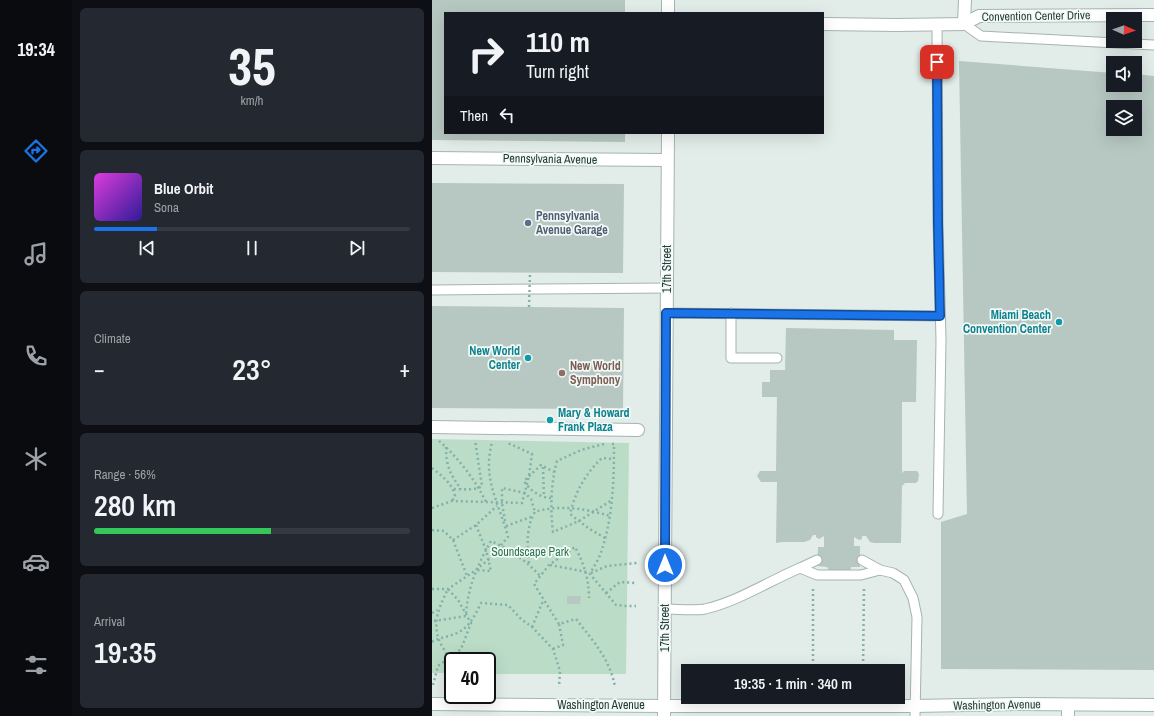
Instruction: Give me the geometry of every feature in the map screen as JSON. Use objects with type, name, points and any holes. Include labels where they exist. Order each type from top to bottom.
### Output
[{"type":"street","points":[[668,0],[668,12]]},
{"type":"street","points":[[964,24],[965,0]]},
{"type":"street","name":"Convention Center Drive","points":[[824,24],[964,24],[979,16],[1154,15]]},
{"type":"street","name":"17th Street","points":[[664,711],[668,134]]},
{"type":"street","name":"Pennsylvania Avenue","points":[[432,158],[668,160]]},
{"type":"street","points":[[432,427],[638,430]]},
{"type":"street","name":"Washington Avenue","points":[[432,704],[664,711],[915,711],[1017,704],[1068,710],[1154,705]]},
{"type":"lane","points":[[937,24],[940,316],[938,514]]},
{"type":"lane","points":[[964,24],[980,36],[1154,45]]},
{"type":"lane","points":[[432,290],[667,288]]},
{"type":"lane","points":[[666,313],[940,316]]},
{"type":"lane","points":[[731,313],[731,358],[777,358]]},
{"type":"lane","points":[[665,609],[704,609],[734,599],[780,576],[817,560]]},
{"type":"lane","points":[[862,560],[880,570],[893,573],[904,580],[913,598],[917,617],[915,711]]},
{"type":"lane","points":[[800,568],[817,575],[861,575],[880,570]]},
{"type":"path","points":[[529,307],[530,273]]},
{"type":"path","points":[[473,428],[482,477],[482,486],[479,488]]},
{"type":"path","points":[[437,439],[446,446],[479,488],[486,502]]},
{"type":"path","points":[[499,440],[492,439],[489,462],[491,486],[506,526]]},
{"type":"path","points":[[506,442],[532,454],[529,476]]},
{"type":"path","points":[[590,574],[600,555],[610,516],[612,500],[614,444],[594,446],[568,454],[557,461],[554,472],[551,498],[553,532],[595,512],[612,500]]},
{"type":"path","points":[[446,446],[446,462],[451,475],[461,489]]},
{"type":"path","points":[[605,538],[578,521],[570,514],[582,484],[591,469],[602,458],[613,459]]},
{"type":"path","points":[[551,498],[544,498],[527,486],[524,482],[542,465],[554,472]]},
{"type":"path","points":[[544,466],[544,498]]},
{"type":"path","points":[[432,468],[449,482],[454,489],[455,496],[452,501]]},
{"type":"path","points":[[432,508],[452,501],[486,502],[497,504],[522,503],[527,486]]},
{"type":"path","points":[[454,489],[479,488]]},
{"type":"path","points":[[446,652],[438,638],[434,621],[437,610],[448,589],[476,570],[489,559],[508,537],[502,503],[502,488],[525,493],[531,499],[535,512]]},
{"type":"path","points":[[453,540],[476,525],[497,504]]},
{"type":"path","points":[[529,564],[528,534],[532,517],[535,512],[541,509],[571,509],[595,512],[610,516]]},
{"type":"path","points":[[506,526],[532,517]]},
{"type":"path","points":[[476,525],[489,559],[491,571],[476,570]]},
{"type":"path","points":[[432,530],[444,531],[453,540],[467,576]]},
{"type":"path","points":[[466,616],[469,592],[476,570],[491,541],[502,545],[529,564],[541,577]]},
{"type":"path","points":[[553,649],[563,645],[559,624],[543,601],[534,584],[549,565],[575,547],[586,571],[589,585],[589,598]]},
{"type":"path","points":[[590,574],[607,566],[637,563]]},
{"type":"path","points":[[549,565],[586,571],[616,605],[636,606]]},
{"type":"path","points":[[606,593],[620,582],[636,583]]},
{"type":"path","points":[[813,585],[813,664]]},
{"type":"path","points":[[863,664],[864,585]]},
{"type":"path","points":[[432,589],[448,589],[458,600],[471,623]]},
{"type":"path","points":[[532,627],[543,601]]},
{"type":"path","points":[[457,652],[461,649],[481,603],[508,604],[521,619],[532,627],[553,649],[560,671],[559,687]]},
{"type":"path","points":[[432,613],[437,610]]},
{"type":"path","points":[[434,621],[466,616]]},
{"type":"path","points":[[559,624],[576,619],[601,652],[613,674],[615,687]]},
{"type":"path","points":[[432,642],[438,638],[457,633],[471,623]]},
{"type":"path","points":[[433,685],[438,666],[444,662]]},
{"type":"green space","name":"Soundscape Park","points":[[432,439],[629,443],[626,674],[496,674],[496,652],[444,652],[444,673],[432,673]]},
{"type":"building","points":[[432,0],[625,0],[625,12],[444,12],[444,134],[625,134],[625,142],[432,140]]},
{"type":"building","name":"Miami Beach Convention Center","points":[[959,61],[1106,72],[1106,92],[1142,92],[1142,75],[1154,76],[1154,670],[941,669],[941,522],[967,514]]},
{"type":"building","name":"Pennsylvania Avenue Garage","points":[[432,183],[624,184],[623,273],[432,272]]},
{"type":"building","name":"New World Center","points":[[432,306],[624,308],[623,409],[432,408]]},
{"type":"building","points":[[786,328],[894,330],[894,340],[917,340],[916,402],[902,402],[902,473],[904,471],[917,471],[919,474],[918,481],[916,483],[905,483],[902,486],[901,543],[874,543],[870,542],[866,536],[862,536],[862,539],[859,540],[854,537],[854,546],[860,546],[860,567],[851,567],[850,571],[829,570],[827,567],[817,566],[818,547],[824,547],[824,536],[819,539],[816,535],[813,535],[810,540],[804,542],[776,543],[777,482],[761,482],[757,476],[760,471],[776,471],[777,397],[762,397],[762,382],[770,382],[770,370],[785,370]]},
{"type":"building","points":[[567,596],[581,596],[580,604],[567,604]]},
{"type":"place","name":"Pennsylvania Avenue Garage","points":[[528,223]]},
{"type":"place","name":"Miami Beach Convention Center","points":[[1059,322]]},
{"type":"place","name":"New World Center","points":[[528,358]]},
{"type":"place","name":"New World Symphony","points":[[562,373]]},
{"type":"place","name":"Mary & Howard Frank Plaza","points":[[550,420]]},
{"type":"route","points":[[665,565],[666,313],[940,316],[937,62]]}]
